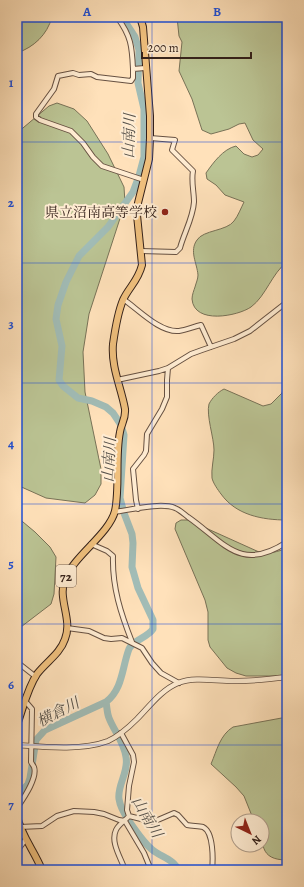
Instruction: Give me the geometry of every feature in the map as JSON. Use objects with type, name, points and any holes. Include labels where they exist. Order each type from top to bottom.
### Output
[{"type":"main road","name":"72","points":[[17,725],[36,677],[60,648],[66,638],[67,628],[62,590],[65,579],[71,568],[106,526],[114,512],[122,426],[125,419],[125,410],[114,364],[113,344],[124,299],[140,274],[142,265],[137,215],[138,203],[149,159],[150,116],[143,68],[143,27],[140,17]]},
{"type":"main road","points":[[17,816],[20,827],[42,870]]},
{"type":"street","points":[[117,17],[131,42],[133,69],[133,78],[131,81],[97,77],[91,74],[68,74],[58,76],[54,89],[36,114],[36,117],[40,120],[71,131],[102,166],[143,180]]},
{"type":"street","points":[[133,69],[143,68]]},
{"type":"street","points":[[141,252],[176,252],[180,248],[192,215],[194,202],[192,185],[193,170],[172,150],[175,140],[150,138]]},
{"type":"street","points":[[124,299],[163,328],[173,331],[180,331],[201,325],[211,347]]},
{"type":"street","points":[[117,380],[168,368],[191,354],[234,339],[250,331],[287,302]]},
{"type":"street","points":[[138,509],[133,469],[146,451],[147,434],[162,409],[167,397],[168,368]]},
{"type":"street","points":[[114,512],[163,506],[175,508],[197,523],[220,543],[237,552],[250,556],[264,555],[287,542]]},
{"type":"street","points":[[91,544],[107,551],[113,556],[113,571],[117,598],[132,643]]},
{"type":"street","points":[[67,628],[89,631],[104,638],[122,638],[142,648],[161,674],[179,683]]},
{"type":"street","points":[[17,662],[36,677]]},
{"type":"street","points":[[17,745],[73,747],[94,745],[107,741],[122,733],[165,691],[179,683],[200,680],[250,681],[287,677]]},
{"type":"street","points":[[17,808],[31,786],[34,775],[34,767],[30,762],[32,709],[26,702]]},
{"type":"street","points":[[122,733],[133,755],[134,762],[129,786],[127,810],[129,816]]},
{"type":"street","points":[[20,827],[42,826],[57,816],[74,811],[104,814],[125,821],[144,853],[151,870]]},
{"type":"street","points":[[129,816],[153,822],[174,813],[178,815],[187,825],[204,827],[209,833],[212,844],[212,870]]},
{"type":"street","points":[[125,870],[116,848],[115,840],[116,831],[120,824],[129,816]]},
{"type":"street","points":[[17,851],[27,839]]},
{"type":"green space","points":[[17,17],[52,17],[47,29],[39,40],[17,53]]},
{"type":"green space","points":[[177,17],[287,17],[287,262],[277,272],[261,297],[251,307],[237,313],[227,315],[208,315],[200,312],[195,307],[192,297],[198,275],[194,257],[194,248],[197,240],[204,234],[231,224],[237,217],[244,202],[225,195],[216,185],[207,179],[206,173],[219,157],[231,148],[236,146],[244,154],[252,157],[258,155],[263,149],[253,140],[245,123],[211,134],[202,130],[192,99],[179,71],[182,42],[179,36]]},
{"type":"green space","points":[[57,103],[74,109],[87,121],[108,154],[124,187],[125,203],[89,314],[83,352],[85,392],[101,469],[101,484],[95,495],[85,503],[46,498],[17,485],[17,133],[49,106]]},
{"type":"green space","points":[[287,373],[287,520],[268,519],[250,515],[234,507],[227,501],[214,484],[212,475],[214,445],[208,409],[209,404],[217,393],[224,389],[263,406],[271,404],[282,393]]},
{"type":"green space","points":[[17,517],[50,547],[56,557],[54,594],[51,604],[17,630]]},
{"type":"green space","points":[[181,520],[188,520],[259,552],[267,553],[280,551],[287,548],[287,676],[246,676],[236,673],[227,668],[210,647],[208,640],[208,612],[205,600],[175,529],[176,523]]},
{"type":"green space","points":[[287,717],[287,860],[271,857],[267,853],[270,853],[270,813],[251,813],[244,796],[211,764],[222,739],[233,727]]},
{"type":"waterway","name":"山南川","points":[[17,797],[28,784],[36,740],[45,730],[106,702],[112,697],[119,684],[129,649],[134,643],[147,635],[153,629],[153,620],[138,588],[132,567],[132,534],[120,498],[124,435],[121,425],[113,413],[106,407],[92,401],[78,398],[63,386],[59,380],[62,346],[56,319],[58,305],[66,282],[79,256],[108,227],[133,192],[144,157],[144,109],[138,83],[139,50],[135,37],[122,17]]},
{"type":"waterway","name":"山南川","points":[[106,702],[109,718],[123,746],[126,757],[126,768],[119,794],[119,799],[124,813],[145,843],[172,862],[178,870]]},
{"type":"place","name":"県立沼南高等学校","points":[[165,212]]},
{"type":"water label","name":"横倉川","points":[[58,712]]}]
